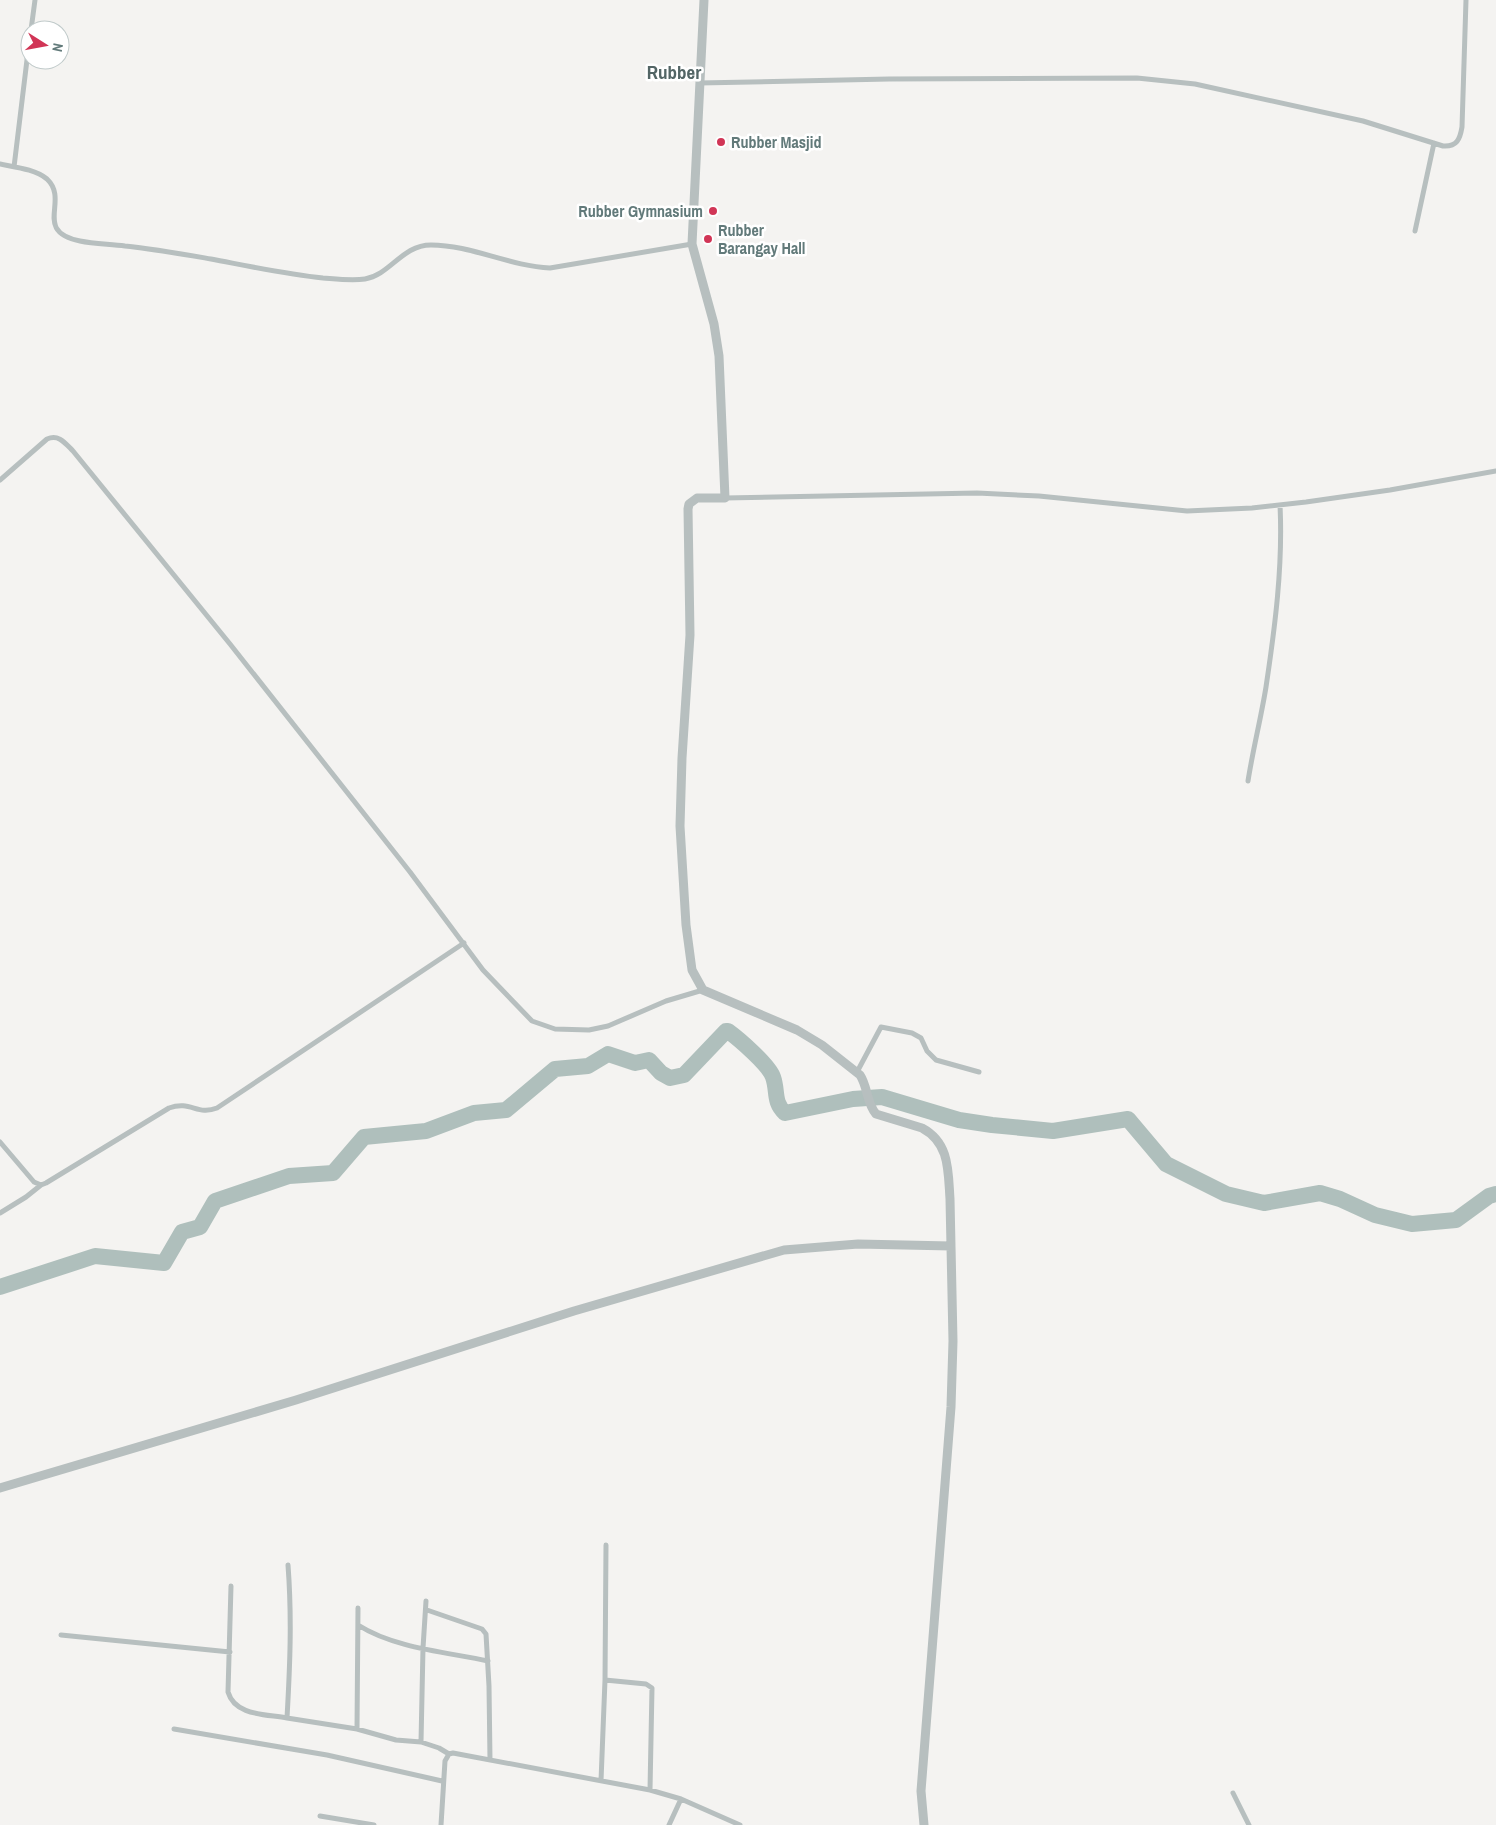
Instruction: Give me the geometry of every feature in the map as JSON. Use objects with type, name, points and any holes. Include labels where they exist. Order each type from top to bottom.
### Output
[{"type":"street","points":[[32,20],[35,0]]},
{"type":"street","points":[[704,0],[692,244],[714,324],[719,356],[725,498]]},
{"type":"street","points":[[699,83],[889,79],[1137,78],[1164,80],[1195,84],[1363,122],[1443,146],[1454,145],[1461,135],[1466,0]]},
{"type":"street","points":[[14,167],[26,70]]},
{"type":"street","points":[[1414,231],[1434,143]]},
{"type":"street","points":[[0,164],[28,170],[47,179],[54,194],[54,223],[56,231],[63,236],[80,241],[126,246],[303,276],[364,279],[376,274],[403,254],[424,245],[446,246],[529,267],[550,268],[692,244]]},
{"type":"street","points":[[0,480],[47,439],[52,437],[60,438],[73,451],[230,644],[464,943],[483,970],[532,1021],[555,1029],[589,1030],[608,1026],[666,1001],[703,990]]},
{"type":"street","points":[[924,1825],[921,1804],[922,1782],[951,1399],[951,1246],[947,1162],[940,1143],[935,1136],[922,1128],[880,1116],[873,1111],[863,1080],[857,1072],[816,1041],[797,1030],[703,990],[692,970],[688,951],[682,888],[680,826],[682,758],[690,635],[689,504],[697,498],[977,493],[1014,494],[1162,507],[1179,511],[1280,505],[1390,490],[1496,471]]},
{"type":"street","points":[[1248,780],[1252,751],[1266,687],[1276,605],[1281,554],[1280,505]]},
{"type":"street","points":[[0,1213],[41,1185],[64,1173],[169,1108],[181,1105],[205,1111],[217,1108],[464,943]]},
{"type":"street","points":[[857,1072],[881,1027],[912,1033],[921,1038],[927,1052],[936,1060],[979,1072]]},
{"type":"street","points":[[0,1142],[30,1179],[41,1185]]},
{"type":"street","points":[[0,1488],[296,1400],[574,1311],[784,1250],[858,1244],[951,1246]]},
{"type":"street","points":[[601,1781],[605,1680],[606,1545]]},
{"type":"street","points":[[287,1718],[291,1650],[288,1565]]},
{"type":"street","points":[[231,1586],[228,1692],[233,1704],[244,1710],[358,1729],[396,1740],[421,1742],[439,1748],[449,1754],[650,1790],[681,1799],[740,1825]]},
{"type":"street","points":[[421,1742],[426,1602]]},
{"type":"street","points":[[358,1608],[358,1729]]},
{"type":"street","points":[[427,1610],[482,1629],[487,1635],[490,1760]]},
{"type":"street","points":[[358,1625],[388,1641],[488,1661]]},
{"type":"street","points":[[61,1635],[230,1652]]},
{"type":"street","points":[[605,1680],[646,1684],[652,1688],[650,1790]]},
{"type":"street","points":[[174,1729],[327,1755],[442,1781]]},
{"type":"street","points":[[440,1825],[444,1761],[449,1754]]},
{"type":"street","points":[[1232,1793],[1249,1825]]},
{"type":"street","points":[[669,1825],[681,1799]]},
{"type":"street","points":[[320,1816],[374,1825]]},
{"type":"waterway","points":[[0,1287],[95,1256],[164,1263],[182,1232],[200,1227],[215,1201],[289,1176],[333,1173],[364,1137],[426,1131],[474,1113],[506,1110],[555,1069],[588,1066],[608,1054],[635,1063],[649,1060],[661,1073],[670,1078],[684,1075],[726,1031],[760,1059],[770,1072],[773,1077],[777,1100],[785,1113],[853,1099],[882,1097],[959,1120],[1053,1131],[1128,1119],[1166,1164],[1226,1194],[1264,1203],[1320,1193],[1340,1199],[1375,1215],[1412,1224],[1456,1220],[1489,1196],[1496,1194]]},
{"type":"place","name":"Rubber Masjid","points":[[721,142]]},
{"type":"place","name":"Rubber Gymnasium","points":[[713,211]]},
{"type":"place","name":"Rubber Barangay Hall","points":[[708,239]]},
{"type":"district","name":"Rubber","points":[[674,72]]}]
